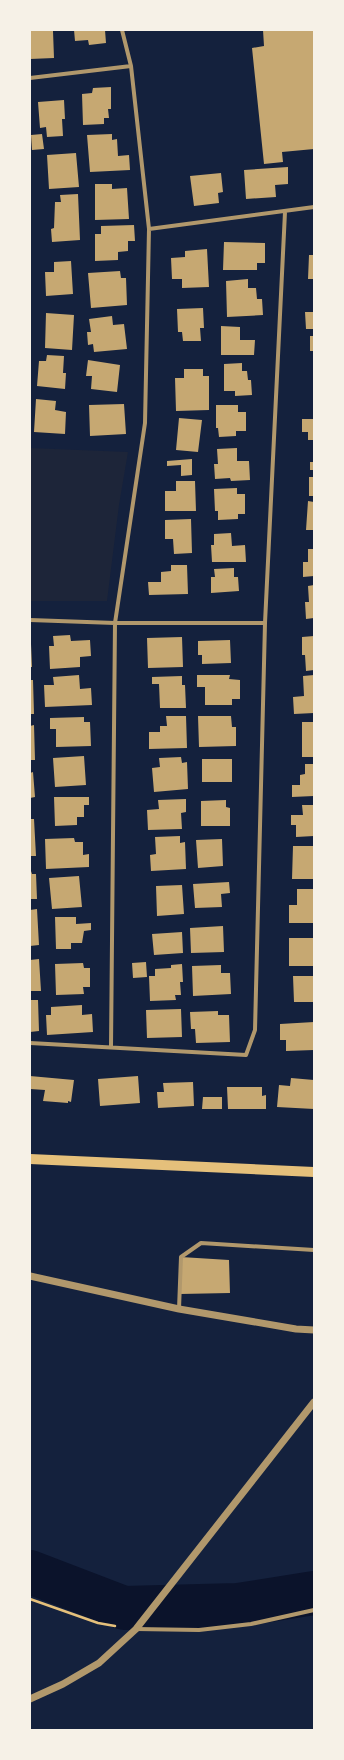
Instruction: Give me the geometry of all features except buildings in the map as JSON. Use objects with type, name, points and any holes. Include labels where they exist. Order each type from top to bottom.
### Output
[{"type":"main road","points":[[30,1159],[314,1172]]},
{"type":"street","points":[[111,1047],[115,623],[145,424],[149,230],[131,66],[122,30]]},
{"type":"street","points":[[30,78],[131,66]]},
{"type":"street","points":[[149,230],[314,207]]},
{"type":"street","points":[[30,1043],[246,1055],[255,1030],[265,622],[285,212]]},
{"type":"street","points":[[30,620],[115,623],[265,622]]},
{"type":"street","points":[[179,1309],[181,1257],[201,1243],[314,1250]]},
{"type":"street","points":[[30,1276],[179,1309],[296,1329],[314,1330]]},
{"type":"street","points":[[30,1698],[63,1684],[99,1663],[144,1621],[314,1402]]},
{"type":"street","points":[[136,1629],[199,1630],[251,1624],[314,1610]]},
{"type":"path","points":[[30,1599],[98,1623],[136,1629]]},
{"type":"shaded area","points":[[30,448],[128,452],[119,505],[107,601],[30,601]]},
{"type":"waterway","points":[[30,1572],[124,1608],[238,1605],[314,1593]]}]
